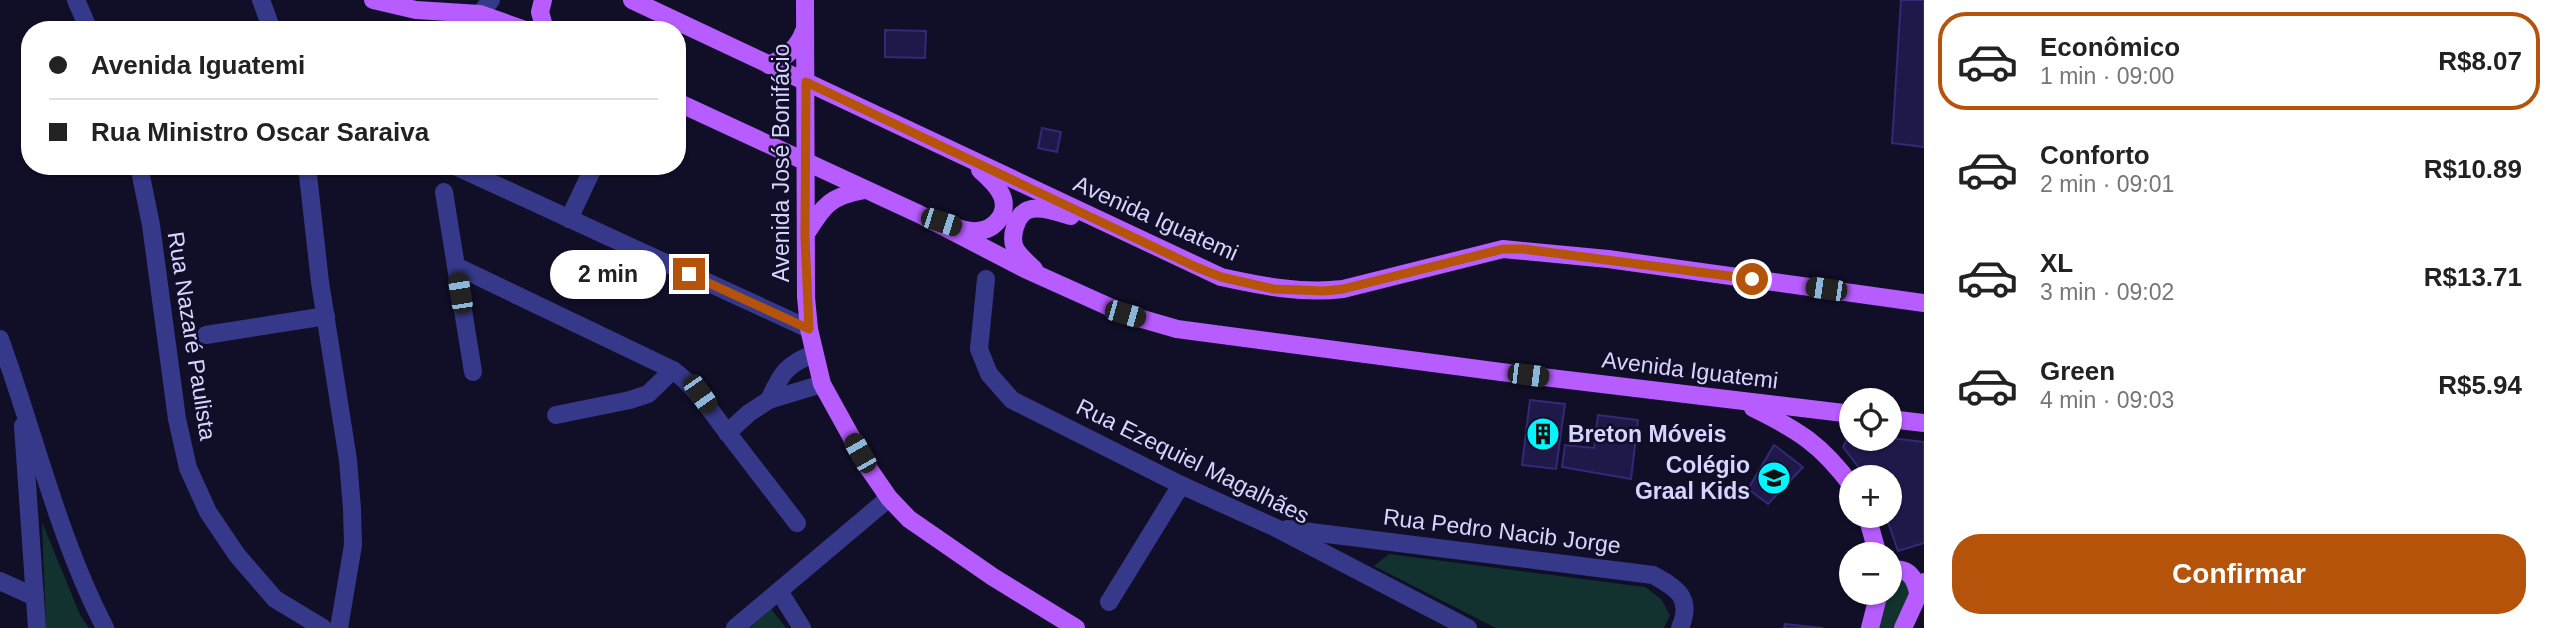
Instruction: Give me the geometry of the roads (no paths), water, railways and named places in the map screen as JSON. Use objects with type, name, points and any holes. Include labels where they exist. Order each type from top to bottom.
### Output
[{"type":"main road","points":[[373,0],[416,10],[486,7],[510,21]]},
{"type":"main road","points":[[542,21],[540,12],[543,0]]},
{"type":"main road","name":"Avenida Iguatemi","points":[[632,0],[676,21]]},
{"type":"main road","name":"Avenida José Bonifácio","points":[[806,0],[805,237],[809,329],[822,384],[869,469],[889,498],[909,519],[1071,627]]},
{"type":"main road","name":"Avenida Iguatemi","points":[[686,26],[1221,277],[1274,289],[1343,289],[1503,249],[1523,249],[1924,303]]},
{"type":"main road","points":[[769,65],[800,42],[806,27]]},
{"type":"main road","name":"Avenida Iguatemi","points":[[686,106],[919,214],[1040,276],[1125,314],[1177,329],[1839,413]]},
{"type":"main road","points":[[919,214],[977,232],[991,228],[998,222],[1004,207],[1002,194],[966,159]]},
{"type":"main road","points":[[805,237],[831,199],[865,190]]},
{"type":"main road","points":[[1040,276],[1016,249],[1013,236],[1021,215],[1029,209],[1042,209],[1109,226]]},
{"type":"main road","points":[[1741,402],[1796,429],[1831,458],[1839,468]]},
{"type":"main road","points":[[1902,420],[1924,423]]},
{"type":"main road","points":[[1902,569],[1909,572],[1921,587],[1903,628]]},
{"type":"main road","points":[[1870,628],[1876,605]]},
{"type":"street","points":[[76,0],[85,21]]},
{"type":"street","points":[[261,0],[269,21]]},
{"type":"street","points":[[470,21],[486,7]]},
{"type":"street","name":"Rua Nazaré Paulista","points":[[141,175],[153,237],[177,419],[188,468],[208,512],[237,555],[275,600],[323,628]]},
{"type":"street","points":[[308,175],[348,460],[352,509],[353,545],[339,628]]},
{"type":"street","points":[[478,175],[809,329]]},
{"type":"street","points":[[569,219],[590,175]]},
{"type":"street","points":[[444,192],[473,372]]},
{"type":"street","points":[[456,266],[673,370],[700,394],[797,523]]},
{"type":"street","name":"Rua Ezequiel Magalhães","points":[[986,279],[979,349],[989,374],[1012,400],[1181,485],[1276,528],[1468,628]]},
{"type":"street","points":[[206,335],[326,316]]},
{"type":"street","points":[[0,339],[22,398],[70,551],[105,628]]},
{"type":"street","points":[[769,400],[782,373],[797,360],[814,354]]},
{"type":"street","points":[[556,415],[648,394],[673,370]]},
{"type":"street","points":[[727,433],[749,413],[769,400],[822,384]]},
{"type":"street","points":[[22,398],[37,628]]},
{"type":"street","points":[[1109,602],[1181,485]]},
{"type":"street","points":[[735,628],[889,498]]},
{"type":"street","name":"Rua Pedro Nacib Jorge","points":[[1276,528],[1653,575],[1677,588],[1685,603],[1685,616],[1680,628]]},
{"type":"street","points":[[0,580],[35,597]]},
{"type":"street","points":[[779,591],[802,628]]},
{"type":"place","name":"Breton Móveis","points":[[1543,434]]},
{"type":"place","name":"Colégio Graal Kids","points":[[1774,478]]}]
